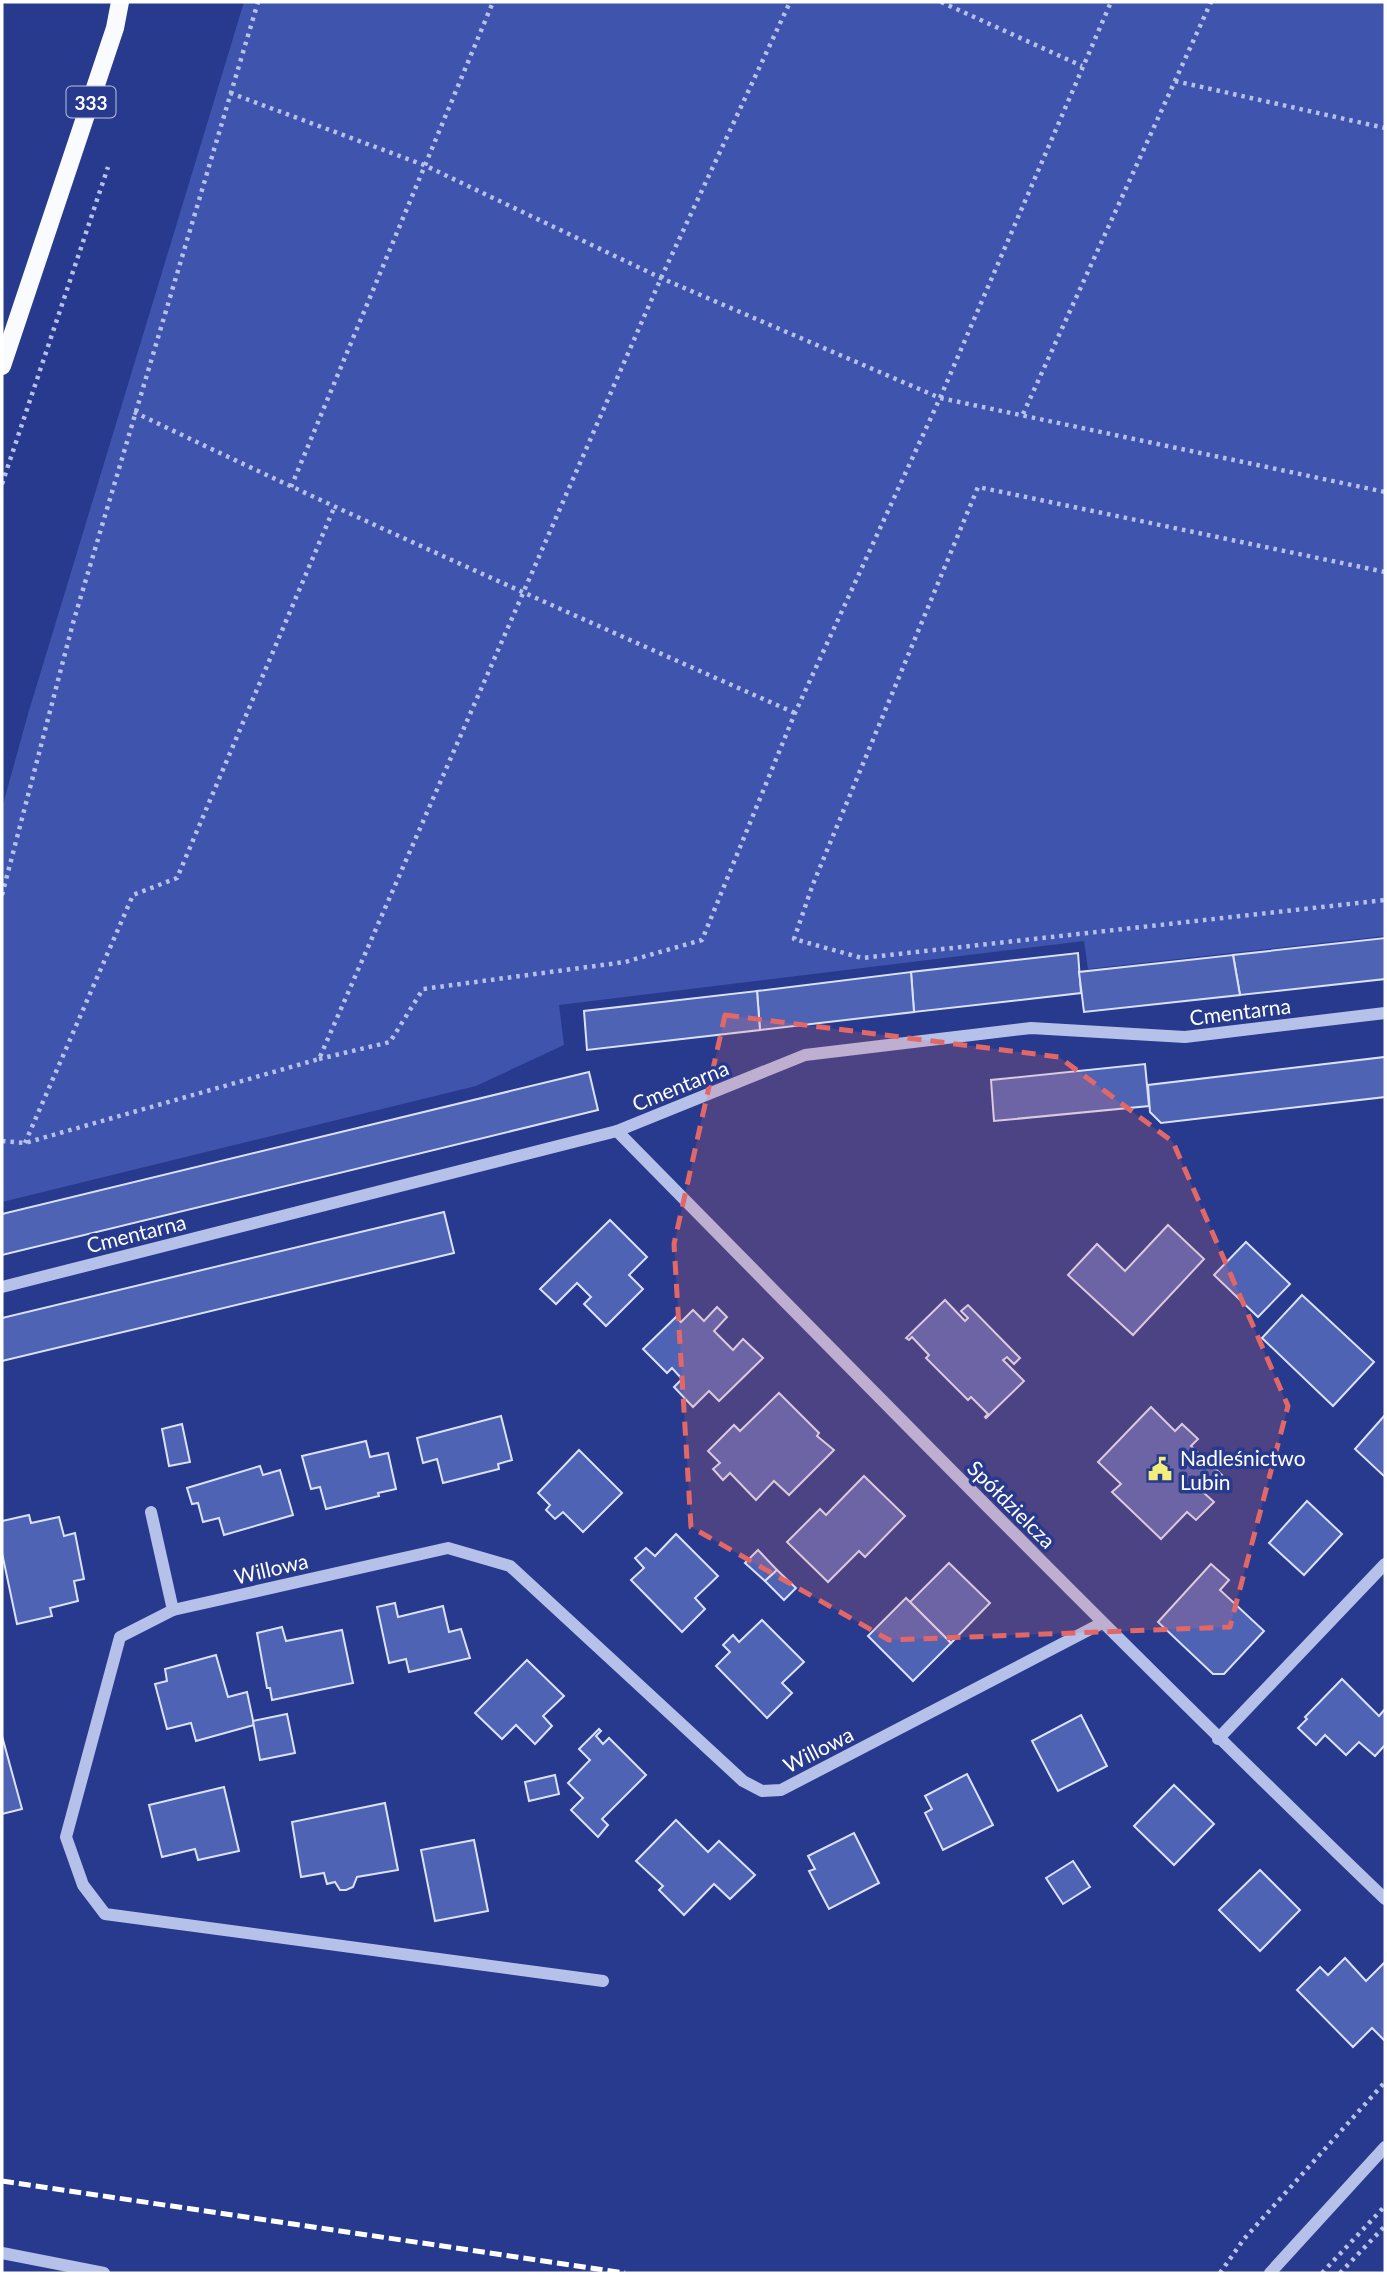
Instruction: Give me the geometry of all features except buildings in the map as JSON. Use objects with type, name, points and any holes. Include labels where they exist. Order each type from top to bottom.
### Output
[{"type":"main road","name":"333","points":[[2,366],[111,40],[120,2]]},
{"type":"street","name":"Cmentarna","points":[[2,1287],[617,1131],[805,1055],[1031,1028],[1185,1037],[1385,1013]]},
{"type":"street","name":"Spółdzielcza","points":[[617,1131],[1102,1623],[1385,1899]]},
{"type":"street","points":[[151,1511],[173,1611]]},
{"type":"street","name":"Willowa","points":[[603,1980],[105,1914],[83,1885],[65,1837],[120,1637],[173,1611],[448,1548],[510,1566],[743,1781],[761,1791],[781,1790],[1102,1623]]},
{"type":"street","points":[[1218,1739],[1385,1564]]},
{"type":"street","points":[[1270,2273],[1385,2147]]},
{"type":"street","points":[[2,2253],[104,2273]]},
{"type":"path","points":[[2,895],[73,623],[258,2]]},
{"type":"path","points":[[291,487],[493,2]]},
{"type":"path","points":[[319,1059],[661,278],[789,2]]},
{"type":"path","points":[[941,2],[1082,66]]},
{"type":"path","points":[[2,1141],[24,1143],[319,1059],[390,1042],[423,989],[625,962],[702,940],[795,713],[940,398],[1111,2]]},
{"type":"path","points":[[1023,414],[1211,2]]},
{"type":"path","points":[[1175,81],[1385,128]]},
{"type":"path","points":[[230,93],[424,165],[661,278],[940,398],[1385,492]]},
{"type":"path","points":[[2,484],[108,167]]},
{"type":"path","points":[[134,412],[334,508],[795,713]]},
{"type":"path","points":[[1385,572],[978,487],[813,884],[794,939],[862,958],[1385,900]]},
{"type":"path","points":[[24,1143],[132,895],[177,878],[334,508]]},
{"type":"path","points":[[1220,2273],[1244,2239],[1385,2082]]},
{"type":"path","points":[[1322,2273],[1385,2206]]},
{"type":"path","points":[[1340,2273],[1385,2226]]},
{"type":"highlighted area","points":[[725,1015],[1059,1057],[1173,1142],[1288,1406],[1230,1627],[889,1640],[691,1527],[674,1244]]},
{"type":"shaded area","points":[[244,2],[1385,2],[1385,936],[1088,969],[1084,941],[559,1005],[564,1045],[476,1086],[2,1202],[2,808],[28,714]]},
{"type":"railway","points":[[2,2181],[625,2273]]},
{"type":"place","name":"Nadleśnictwo Lubin","points":[[1160,1469]]}]
